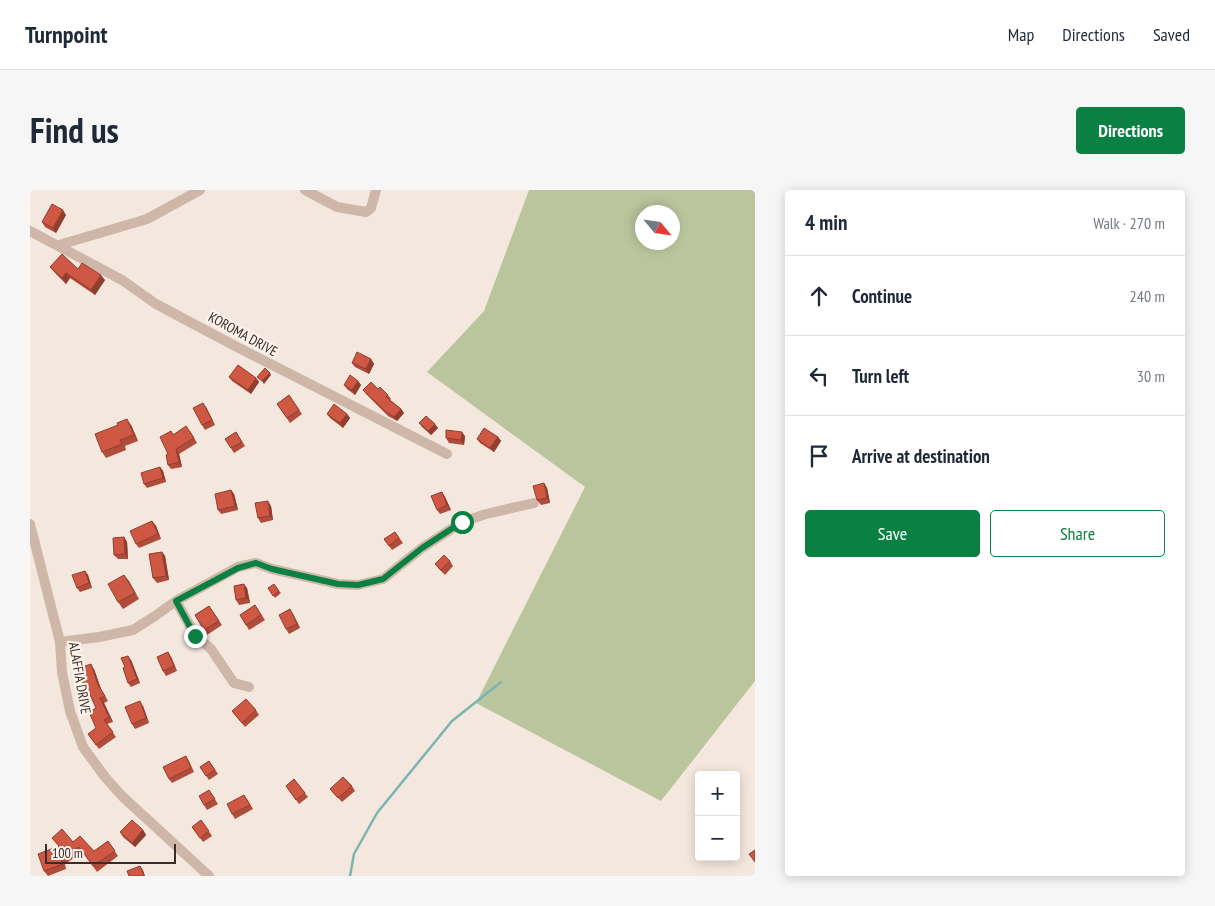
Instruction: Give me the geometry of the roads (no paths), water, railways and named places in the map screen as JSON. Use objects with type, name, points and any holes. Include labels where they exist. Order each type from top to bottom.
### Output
[{"type":"street","points":[[59,246],[147,219],[200,190]]},
{"type":"street","points":[[305,190],[337,207],[366,212],[371,208],[376,190]]},
{"type":"street","name":"KOROMA DRIVE","points":[[30,231],[122,280],[156,304],[447,454]]},
{"type":"street","points":[[60,642],[133,630],[176,601],[238,568],[256,563],[272,569],[338,584],[358,585],[383,579],[428,544],[462,522],[486,514],[534,503]]},
{"type":"street","name":"ALAFFIA DRIVE","points":[[30,524],[60,642],[62,672],[70,711],[83,747],[124,797],[209,876]]},
{"type":"street","points":[[176,601],[195,636],[211,649],[234,682],[248,687]]},
{"type":"waterway","points":[[350,876],[354,854],[377,813],[452,721],[501,682]]}]
